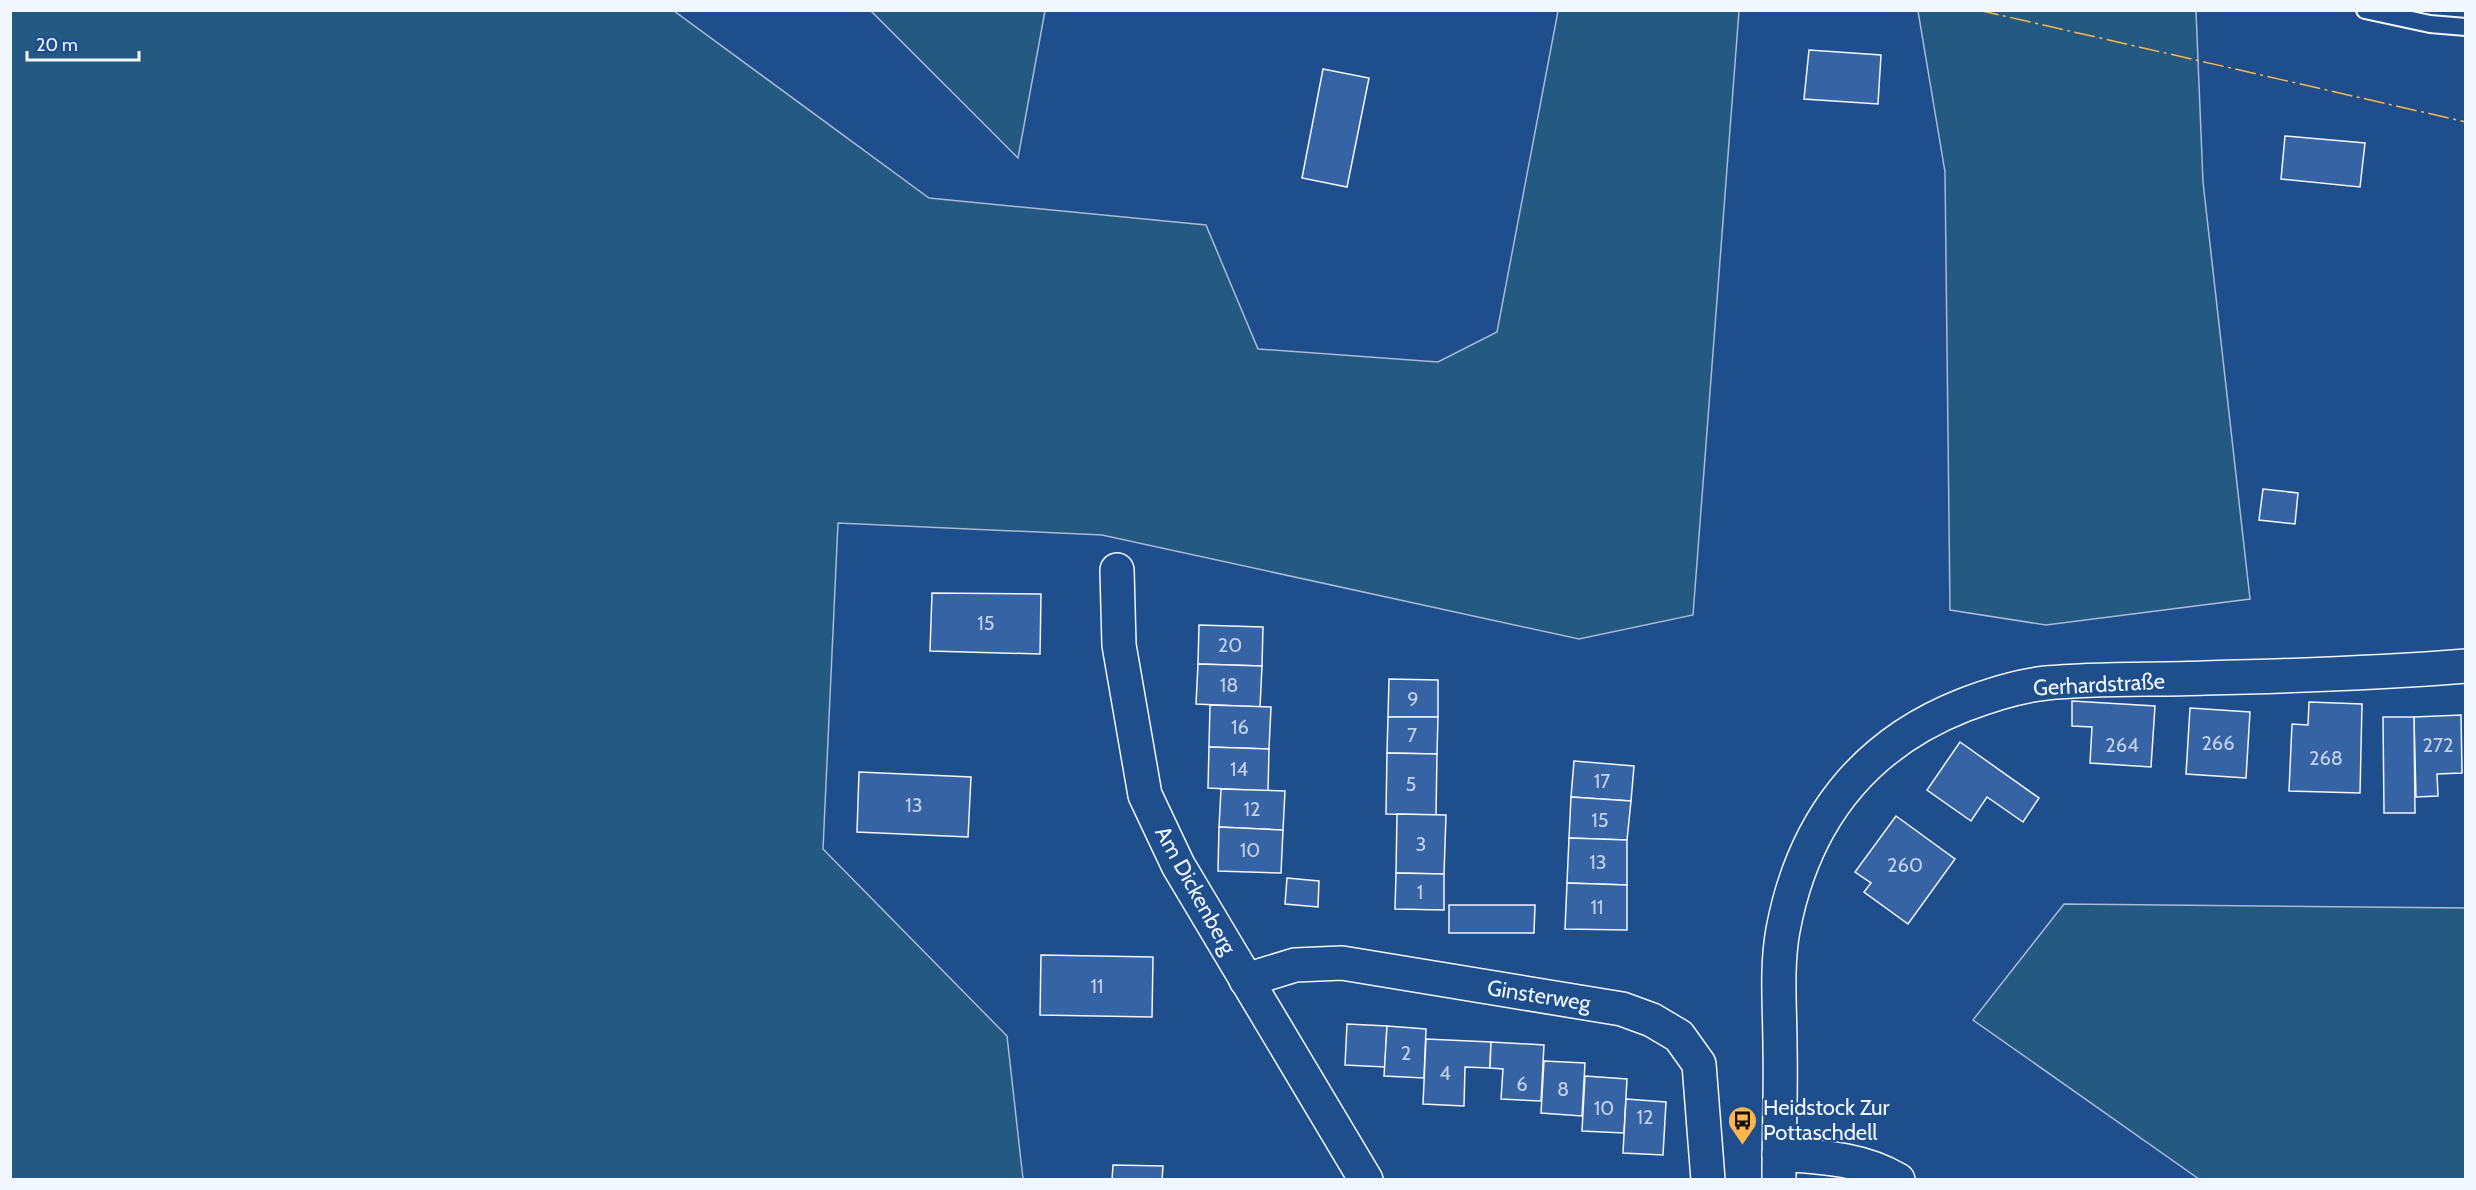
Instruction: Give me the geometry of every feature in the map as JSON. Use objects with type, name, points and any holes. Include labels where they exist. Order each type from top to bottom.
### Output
[{"type":"street","name":"Am Dickenberg","points":[[1117,570],[1119,645],[1145,795],[1178,865],[1366,1179]]},
{"type":"street","name":"Gerhardstraße","points":[[1779,1167],[1779,976],[1783,932],[1792,893],[1804,855],[1828,813],[1858,772],[1895,740],[1935,717],[1987,696],[2045,683],[2348,674],[2466,666]]},
{"type":"street","name":"Ginsterweg","points":[[1246,980],[1295,965],[1342,963],[1622,1009],[1652,1020],[1679,1036],[1699,1064],[1708,1179]]},
{"type":"street","points":[[1779,1167],[1837,1158],[1866,1165],[1898,1179]]},
{"type":"lane","points":[[2365,10],[2430,24],[2466,27]]},
{"type":"shaded area","points":[[10,11],[674,11],[929,198],[1206,225],[1258,349],[1438,362],[1497,332],[1558,11],[1739,11],[1693,615],[1579,639],[1102,535],[838,523],[823,849],[1007,1036],[1023,1179],[11,1179]]},
{"type":"shaded area","points":[[871,11],[1045,11],[1018,158]]},
{"type":"shaded area","points":[[1918,11],[2196,11],[2203,182],[2250,599],[2046,625],[1950,610],[1945,172]]},
{"type":"shaded area","points":[[2064,904],[2465,908],[2465,1179],[2199,1179],[1973,1020]]},
{"type":"building","points":[[1809,50],[1881,55],[1878,104],[1804,99]]},
{"type":"building","points":[[1323,69],[1369,78],[1347,187],[1302,178]]},
{"type":"building","points":[[2285,136],[2365,143],[2360,187],[2281,179]]},
{"type":"building","points":[[2263,489],[2298,493],[2295,524],[2259,520]]},
{"type":"building","points":[[932,593],[1041,594],[1040,654],[930,651]]},
{"type":"building","points":[[1199,625],[1263,627],[1262,666],[1198,664]]},
{"type":"building","points":[[1198,664],[1262,666],[1260,707],[1196,704]]},
{"type":"building","points":[[1389,679],[1438,680],[1438,717],[1388,717]]},
{"type":"building","points":[[2072,701],[2155,706],[2151,767],[2090,763],[2092,727],[2072,726]]},
{"type":"building","points":[[2309,702],[2362,704],[2360,793],[2289,791],[2292,724],[2308,725]]},
{"type":"building","points":[[1210,705],[1271,707],[1269,749],[1209,747]]},
{"type":"building","points":[[2190,708],[2250,712],[2246,778],[2186,774]]},
{"type":"building","points":[[2461,715],[2462,773],[2437,774],[2438,796],[2416,797],[2414,717]]},
{"type":"building","points":[[1388,717],[1438,717],[1437,754],[1387,753]]},
{"type":"building","points":[[2383,717],[2414,717],[2415,813],[2384,813]]},
{"type":"building","points":[[1960,742],[2039,798],[2023,822],[1987,797],[1971,821],[1927,790]]},
{"type":"building","points":[[1209,747],[1269,749],[1268,791],[1208,788]]},
{"type":"building","points":[[1387,753],[1437,754],[1436,815],[1386,814]]},
{"type":"building","points":[[1574,761],[1634,766],[1631,801],[1571,797]]},
{"type":"building","points":[[859,772],[971,777],[968,837],[857,832]]},
{"type":"building","points":[[1221,789],[1285,791],[1283,830],[1219,827]]},
{"type":"building","points":[[1571,797],[1631,801],[1627,840],[1569,838]]},
{"type":"building","points":[[1397,814],[1446,815],[1444,874],[1396,873]]},
{"type":"building","points":[[1896,816],[1955,859],[1908,924],[1864,892],[1871,883],[1855,872]]},
{"type":"building","points":[[1219,827],[1283,830],[1281,873],[1218,871]]},
{"type":"building","points":[[1569,838],[1627,840],[1627,885],[1567,883]]},
{"type":"building","points":[[1396,873],[1444,874],[1444,910],[1395,909]]},
{"type":"building","points":[[1287,878],[1319,881],[1318,907],[1285,904]]},
{"type":"building","points":[[1567,883],[1627,885],[1627,930],[1565,929]]},
{"type":"building","points":[[1449,905],[1535,905],[1534,933],[1449,933]]},
{"type":"building","points":[[1041,955],[1153,957],[1152,1017],[1040,1015]]},
{"type":"building","points":[[1347,1024],[1387,1026],[1385,1067],[1345,1065]]},
{"type":"building","points":[[1387,1026],[1426,1029],[1424,1078],[1384,1076]]},
{"type":"building","points":[[1426,1039],[1491,1042],[1490,1068],[1465,1067],[1464,1106],[1423,1104]]},
{"type":"building","points":[[1491,1042],[1544,1045],[1541,1101],[1501,1099],[1503,1069],[1490,1068]]},
{"type":"building","points":[[1544,1061],[1585,1063],[1582,1116],[1541,1113]]},
{"type":"building","points":[[1585,1076],[1627,1079],[1624,1133],[1582,1131]]},
{"type":"building","points":[[1626,1099],[1666,1102],[1663,1155],[1623,1153]]},
{"type":"building","points":[[1113,1165],[1163,1166],[1162,1180],[1112,1180]]},
{"type":"power","points":[[1978,10],[2466,122]]},
{"type":"place","name":"Heidstock Zur Pottaschdell","points":[[1742,1146]]}]
